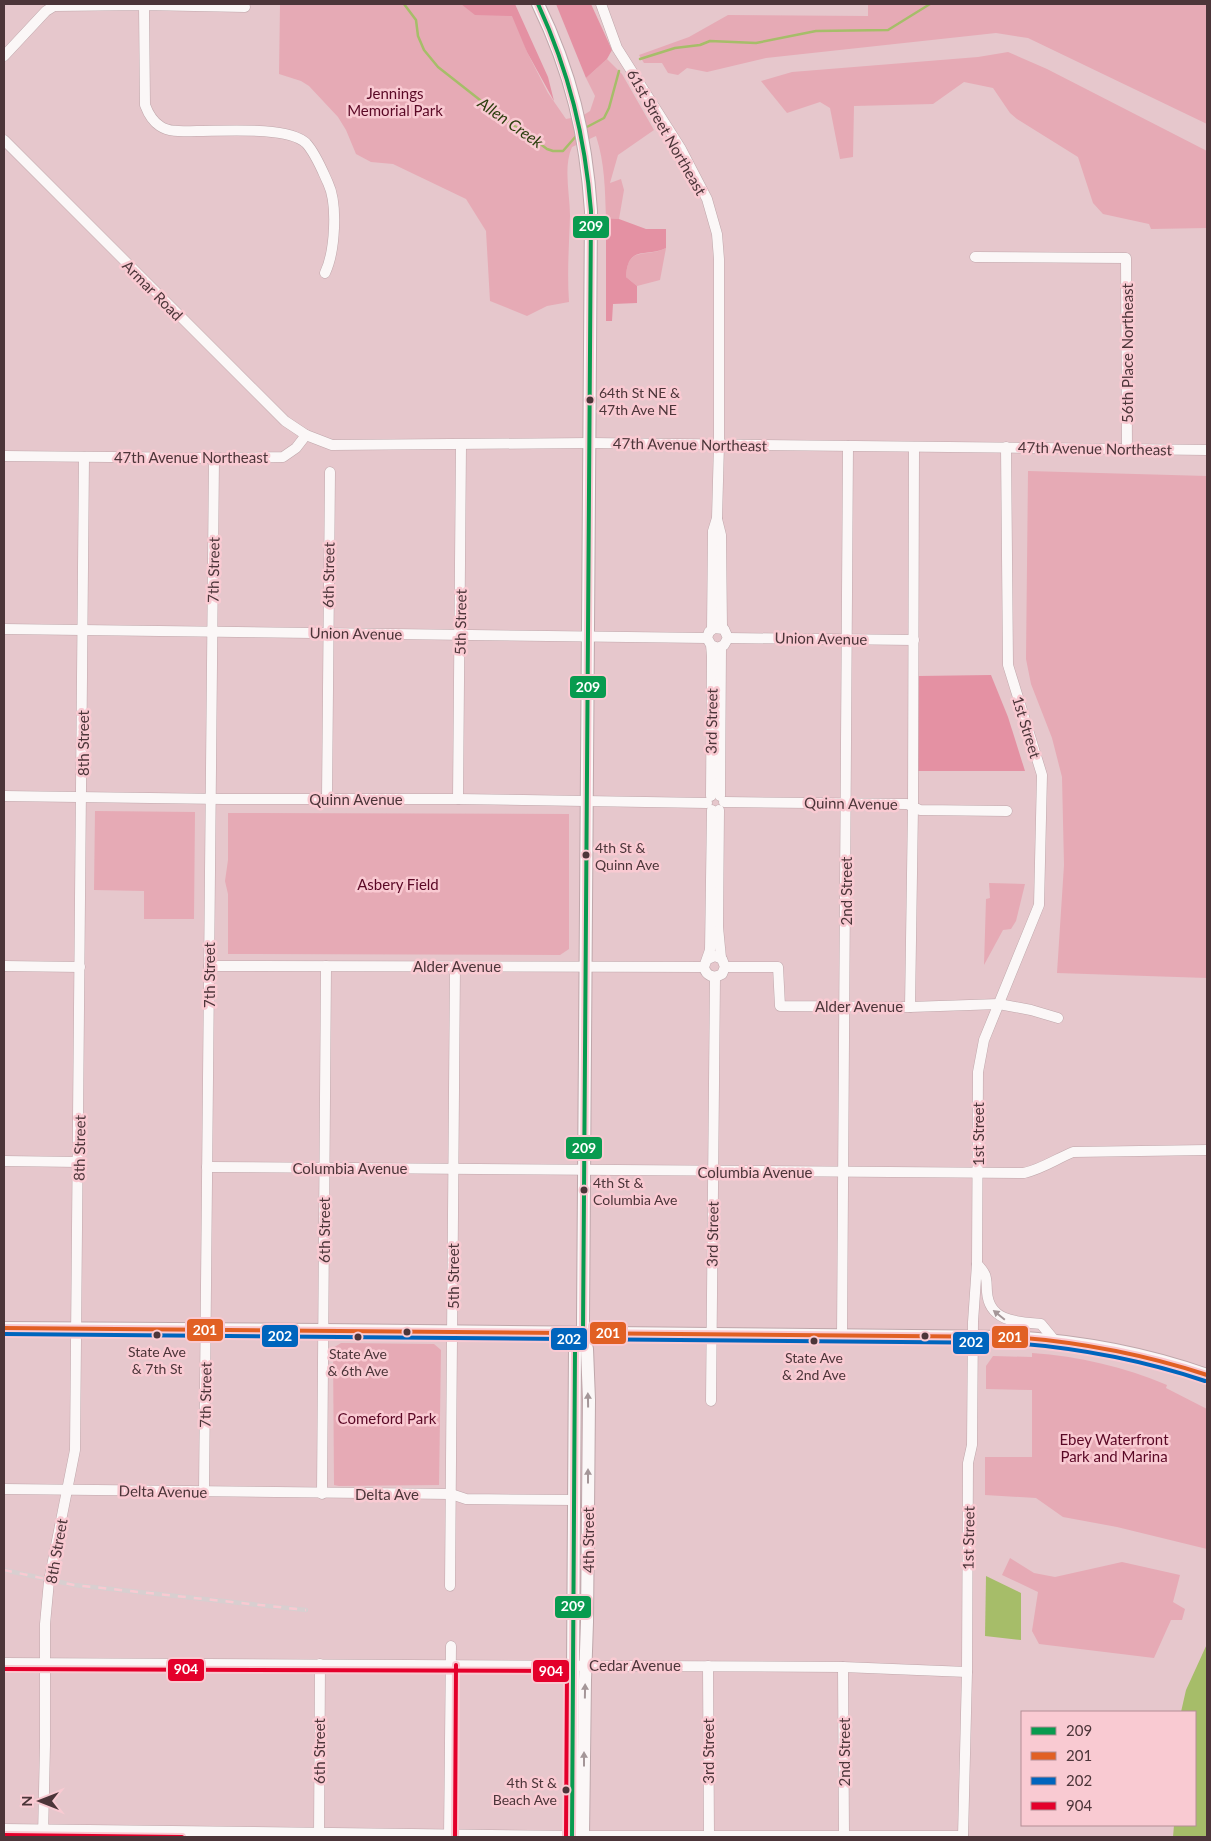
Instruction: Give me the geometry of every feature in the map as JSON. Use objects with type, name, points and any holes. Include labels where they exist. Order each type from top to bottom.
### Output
[{"type":"main road","name":"4th Street","points":[[538,4],[553,34],[568,76],[586,147],[591,211],[584,1334],[587,1349],[589,1400],[587,1550],[579,1665],[577,1836]]},
{"type":"main road","points":[[4,1328],[1020,1338],[1097,1346],[1180,1366],[1207,1375]]},
{"type":"main road","name":"4th Street","points":[[579,1665],[575,1621],[575,1347],[584,1334]]},
{"type":"main road","points":[[575,1500],[582,1503],[582,1538],[587,1550]]},
{"type":"street","name":"61st Street Northeast","points":[[601,4],[617,48],[681,149],[707,199],[717,234],[719,268],[719,444]]},
{"type":"street","points":[[144,5],[145,105],[151,118],[160,127],[178,131],[255,130],[292,135],[305,142],[314,155],[333,193],[331,260],[325,272]]},
{"type":"street","points":[[4,56],[46,11],[54,6],[245,7]]},
{"type":"street","name":"Armar Road","points":[[4,140],[285,421],[306,436]]},
{"type":"street","name":"56th Place Northeast","points":[[975,258],[1126,258],[1127,449]]},
{"type":"street","name":"47th Avenue Northeast","points":[[4,456],[283,457],[296,448],[306,436],[332,445],[590,443],[1207,450]]},
{"type":"street","name":"3rd Street","points":[[719,444],[717,518],[713,532],[713,635],[718,927],[723,963]]},
{"type":"street","name":"5th Street","points":[[458,799],[461,445]]},
{"type":"street","name":"2nd Street","points":[[842,1337],[848,446]]},
{"type":"street","points":[[910,1007],[913,807],[914,447]]},
{"type":"street","name":"1st Street","points":[[964,1837],[968,1463],[972,1445],[973,1337],[977,1264],[978,1072],[984,1040],[1039,905],[1042,775],[1008,665],[1006,447]]},
{"type":"street","name":"8th Street","points":[[43,1833],[45,1624],[49,1581],[75,1450],[84,630],[84,456]]},
{"type":"street","name":"7th Street","points":[[204,1492],[214,458]]},
{"type":"street","name":"6th Street","points":[[327,798],[327,632],[330,472]]},
{"type":"street","name":"Union Avenue","points":[[4,628],[588,636],[713,635],[718,648],[721,647]]},
{"type":"street","points":[[713,635],[726,632],[727,642],[721,647]]},
{"type":"street","name":"Union Avenue","points":[[728,638],[914,640]]},
{"type":"street","name":"3rd Street","points":[[706,963],[710,950],[721,647]]},
{"type":"street","name":"Quinn Avenue","points":[[4,796],[846,803],[907,804],[920,810],[1007,811]]},
{"type":"street","points":[[715,956],[723,963],[722,974],[715,977],[707,974],[706,963],[715,956]]},
{"type":"street","name":"Alder Avenue","points":[[209,966],[586,966],[706,963]]},
{"type":"street","name":"Alder Avenue","points":[[723,963],[778,967],[780,1006],[910,1007],[999,1004]]},
{"type":"street","points":[[4,966],[80,967]]},
{"type":"street","name":"6th Street","points":[[322,1494],[326,966]]},
{"type":"street","name":"5th Street","points":[[450,1586],[455,966]]},
{"type":"street","name":"3rd Street","points":[[711,1401],[710,1334],[715,977]]},
{"type":"street","points":[[999,1004],[1032,1010],[1058,1018]]},
{"type":"street","name":"Columbia Avenue","points":[[207,1167],[1024,1173],[1037,1170],[1059,1157],[1073,1152],[1207,1150]]},
{"type":"street","points":[[4,1161],[79,1162]]},
{"type":"street","points":[[977,1264],[986,1273],[987,1295],[990,1306],[996,1314],[1004,1320],[1041,1324],[1056,1341]]},
{"type":"street","name":"Delta Avenue","points":[[4,1489],[322,1494]]},
{"type":"street","name":"Delta Ave","points":[[322,1494],[451,1494]]},
{"type":"street","points":[[451,1494],[466,1498],[575,1500]]},
{"type":"street","points":[[449,1836],[451,1646]]},
{"type":"street","name":"Cedar Avenue","points":[[4,1663],[844,1667],[967,1672]]},
{"type":"street","name":"6th Street","points":[[318,1835],[320,1664]]},
{"type":"street","name":"3rd Street","points":[[708,1666],[709,1836]]},
{"type":"street","name":"2nd Street","points":[[844,1667],[844,1836]]},
{"type":"street","points":[[4,1829],[43,1833],[964,1837]]},
{"type":"green space","name":"Jennings Memorial Park","points":[[280,4],[511,4],[527,52],[548,93],[566,119],[582,116],[590,111],[595,96],[586,78],[607,59],[622,74],[654,130],[618,155],[610,183],[621,179],[624,190],[619,219],[606,218],[603,167],[596,136],[572,147],[567,172],[570,216],[569,302],[547,306],[527,316],[490,301],[486,231],[466,199],[393,164],[371,162],[356,154],[346,130],[338,117],[309,86],[301,81],[279,74]]},
{"type":"green space","points":[[868,4],[1207,4],[1207,124],[1028,38],[996,33],[766,58],[707,72],[687,68],[678,75],[668,73],[662,63],[644,63],[639,55],[689,37],[728,15],[868,16]]},
{"type":"green space","points":[[1008,52],[1047,69],[1207,151],[1207,228],[1151,229],[1149,224],[1103,214],[1093,203],[1078,157],[1017,119],[1010,113],[993,88],[964,82],[933,104],[854,106],[853,157],[840,159],[830,108],[820,102],[787,113],[761,81],[792,72],[978,57]]},
{"type":"green space","points":[[666,248],[660,280],[637,286],[626,277],[627,267],[634,256]]},
{"type":"green space","points":[[1028,471],[1207,476],[1207,978],[1057,973],[1064,865],[1062,777],[1052,738],[1031,684],[1026,659]]},
{"type":"green space","points":[[95,811],[195,812],[194,919],[144,919],[144,891],[94,890]]},
{"type":"green space","name":"Asbery Field","points":[[228,813],[569,814],[569,949],[560,955],[228,954],[228,894],[225,881],[228,860]]},
{"type":"green space","points":[[989,883],[1025,884],[1016,921],[1011,929],[1003,930],[984,965],[986,899],[990,898]]},
{"type":"green space","name":"Comeford Park","points":[[341,1343],[434,1344],[441,1350],[439,1485],[334,1485],[333,1348]]},
{"type":"green space","name":"Ebey Waterfront Park and Marina","points":[[1032,1353],[1050,1354],[1101,1363],[1134,1373],[1167,1385],[1166,1388],[1207,1409],[1207,1549],[1117,1527],[1063,1517],[1036,1498],[985,1495],[985,1457],[1032,1457],[1032,1390],[986,1389],[986,1366],[993,1356],[1032,1357]]},
{"type":"green space","points":[[1010,1558],[1034,1573],[1055,1577],[1122,1562],[1180,1575],[1173,1602],[1185,1609],[1182,1620],[1171,1620],[1154,1658],[1039,1644],[1032,1631],[1038,1592],[1002,1575]]},
{"type":"shaded area","points":[[461,4],[515,4],[548,77],[554,101],[527,52],[512,16],[475,15]]},
{"type":"shaded area","points":[[556,4],[591,4],[612,50],[607,59],[586,78]]},
{"type":"shaded area","points":[[606,218],[619,219],[646,229],[666,229],[666,248],[639,254],[630,260],[626,277],[637,286],[637,303],[613,304],[612,321],[606,321]]},
{"type":"shaded area","points":[[991,675],[1008,717],[1025,771],[916,771],[918,676]]},
{"type":"shaded area","points":[[986,1576],[1021,1593],[1021,1640],[985,1636]]},
{"type":"shaded area","points":[[1207,1644],[1207,1837],[1173,1837],[1174,1826],[1196,1826],[1196,1711],[1181,1711],[1186,1690]]},
{"type":"waterway","name":"Allen Creek","points":[[404,4],[416,20],[418,36],[424,50],[438,67],[508,122],[547,149],[553,151],[563,151],[577,135]]},
{"type":"waterway","name":"Allen Creek","points":[[640,59],[675,48],[700,45],[710,41],[756,43],[816,31],[888,30],[930,4]]},
{"type":"waterway","name":"Allen Creek","points":[[585,128],[604,118],[609,108],[619,71]]},
{"type":"railway","points":[[4,1570],[74,1585],[306,1610]]},
{"type":"transit line","name":"209","points":[[538,4],[559,54],[574,105],[585,157],[591,211],[583,1334],[575,1347],[572,1837]]},
{"type":"transit line","name":"201","points":[[4,1328],[1012,1337],[1062,1342],[1111,1350],[1207,1375]]},
{"type":"transit line","name":"202","points":[[4,1334],[1012,1343],[1110,1356],[1158,1367],[1205,1381]]},
{"type":"transit line","name":"904","points":[[455,1837],[456,1665]]},
{"type":"transit line","name":"904","points":[[4,1669],[567,1671],[566,1837]]},
{"type":"transit line","name":"904","points":[[4,1835],[182,1837]]},
{"type":"place","name":"64th St NE & 47th Ave NE","points":[[590,400]]},
{"type":"place","name":"4th St & Quinn Ave","points":[[586,855]]},
{"type":"place","name":"4th St & Columbia Ave","points":[[584,1190]]},
{"type":"place","name":"State Ave & 7th St","points":[[157,1335]]},
{"type":"place","name":"State Ave & 6th Ave","points":[[358,1337]]},
{"type":"place","name":"State Ave & 2nd Ave","points":[[814,1341]]},
{"type":"place","name":"4th St & Beach Ave","points":[[566,1790]]}]
